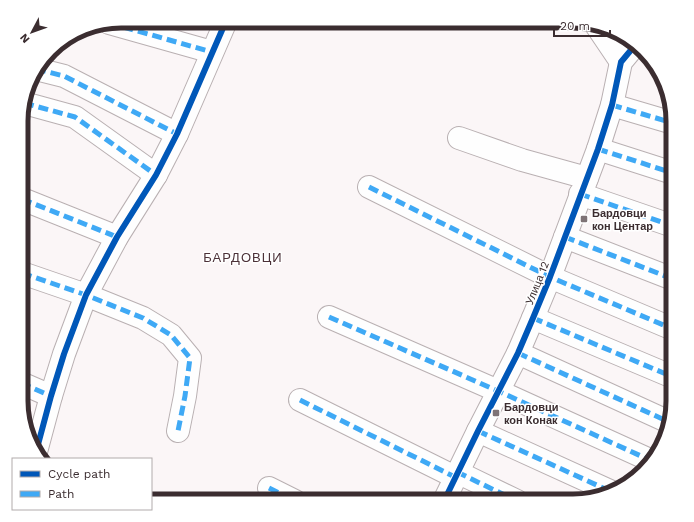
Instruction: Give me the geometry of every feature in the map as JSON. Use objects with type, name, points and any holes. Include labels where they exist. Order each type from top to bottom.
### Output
[{"type":"street","points":[[127,28],[212,52]]},
{"type":"street","points":[[38,443],[64,354],[86,295],[117,237],[156,175],[177,134],[223,28]]},
{"type":"street","points":[[601,32],[621,62],[632,49]]},
{"type":"street","name":"Улица 12","points":[[447,494],[534,318],[598,149],[612,105],[621,62]]},
{"type":"street","points":[[43,71],[64,76],[177,134]]},
{"type":"street","points":[[30,105],[75,117],[156,175]]},
{"type":"street","points":[[612,105],[666,121]]},
{"type":"street","points":[[459,138],[522,160],[666,223]]},
{"type":"street","points":[[598,149],[666,171]]},
{"type":"street","points":[[369,187],[550,278],[666,326]]},
{"type":"street","points":[[28,201],[117,237]]},
{"type":"street","points":[[565,237],[666,276]]},
{"type":"street","points":[[28,275],[86,295],[143,318],[171,336],[190,358],[185,396],[178,430]]},
{"type":"street","points":[[328,317],[498,391],[646,458]]},
{"type":"street","points":[[534,318],[666,373]]},
{"type":"street","points":[[518,353],[664,420]]},
{"type":"street","points":[[28,387],[51,396]]},
{"type":"street","points":[[300,400],[456,474],[502,494]]},
{"type":"street","points":[[478,431],[604,488]]},
{"type":"street","points":[[270,488],[282,494]]},
{"type":"marked path","points":[[127,28],[212,52]]},
{"type":"marked path","points":[[43,71],[64,76],[177,134]]},
{"type":"marked path","points":[[30,105],[75,117],[156,175]]},
{"type":"marked path","points":[[612,105],[666,121]]},
{"type":"marked path","points":[[598,149],[666,171]]},
{"type":"marked path","points":[[369,187],[550,277],[666,326]]},
{"type":"marked path","points":[[580,194],[666,224]]},
{"type":"marked path","points":[[28,201],[117,237]]},
{"type":"marked path","points":[[565,237],[666,276]]},
{"type":"marked path","points":[[28,275],[86,295],[143,318],[171,335],[190,358],[185,396],[178,431]]},
{"type":"marked path","points":[[329,317],[498,391],[646,458]]},
{"type":"marked path","points":[[533,318],[666,374]]},
{"type":"marked path","points":[[518,353],[664,420]]},
{"type":"marked path","points":[[28,386],[51,396]]},
{"type":"marked path","points":[[300,400],[455,477]]},
{"type":"marked path","points":[[478,431],[604,488]]},
{"type":"marked path","points":[[457,472],[503,494]]},
{"type":"marked path","points":[[269,488],[281,494]]},
{"type":"cycle path","points":[[38,443],[64,354],[86,295],[117,237],[156,175],[177,134],[223,28]]},
{"type":"cycle path","points":[[447,494],[518,353],[550,277],[598,149],[612,105],[621,62],[632,49]]},
{"type":"place","name":"Бардовци кон Центар","points":[[584,219]]},
{"type":"place","name":"Бардовци кон Конак","points":[[496,413]]},
{"type":"district","name":"БАРДОВЦИ","points":[[243,257]]}]
